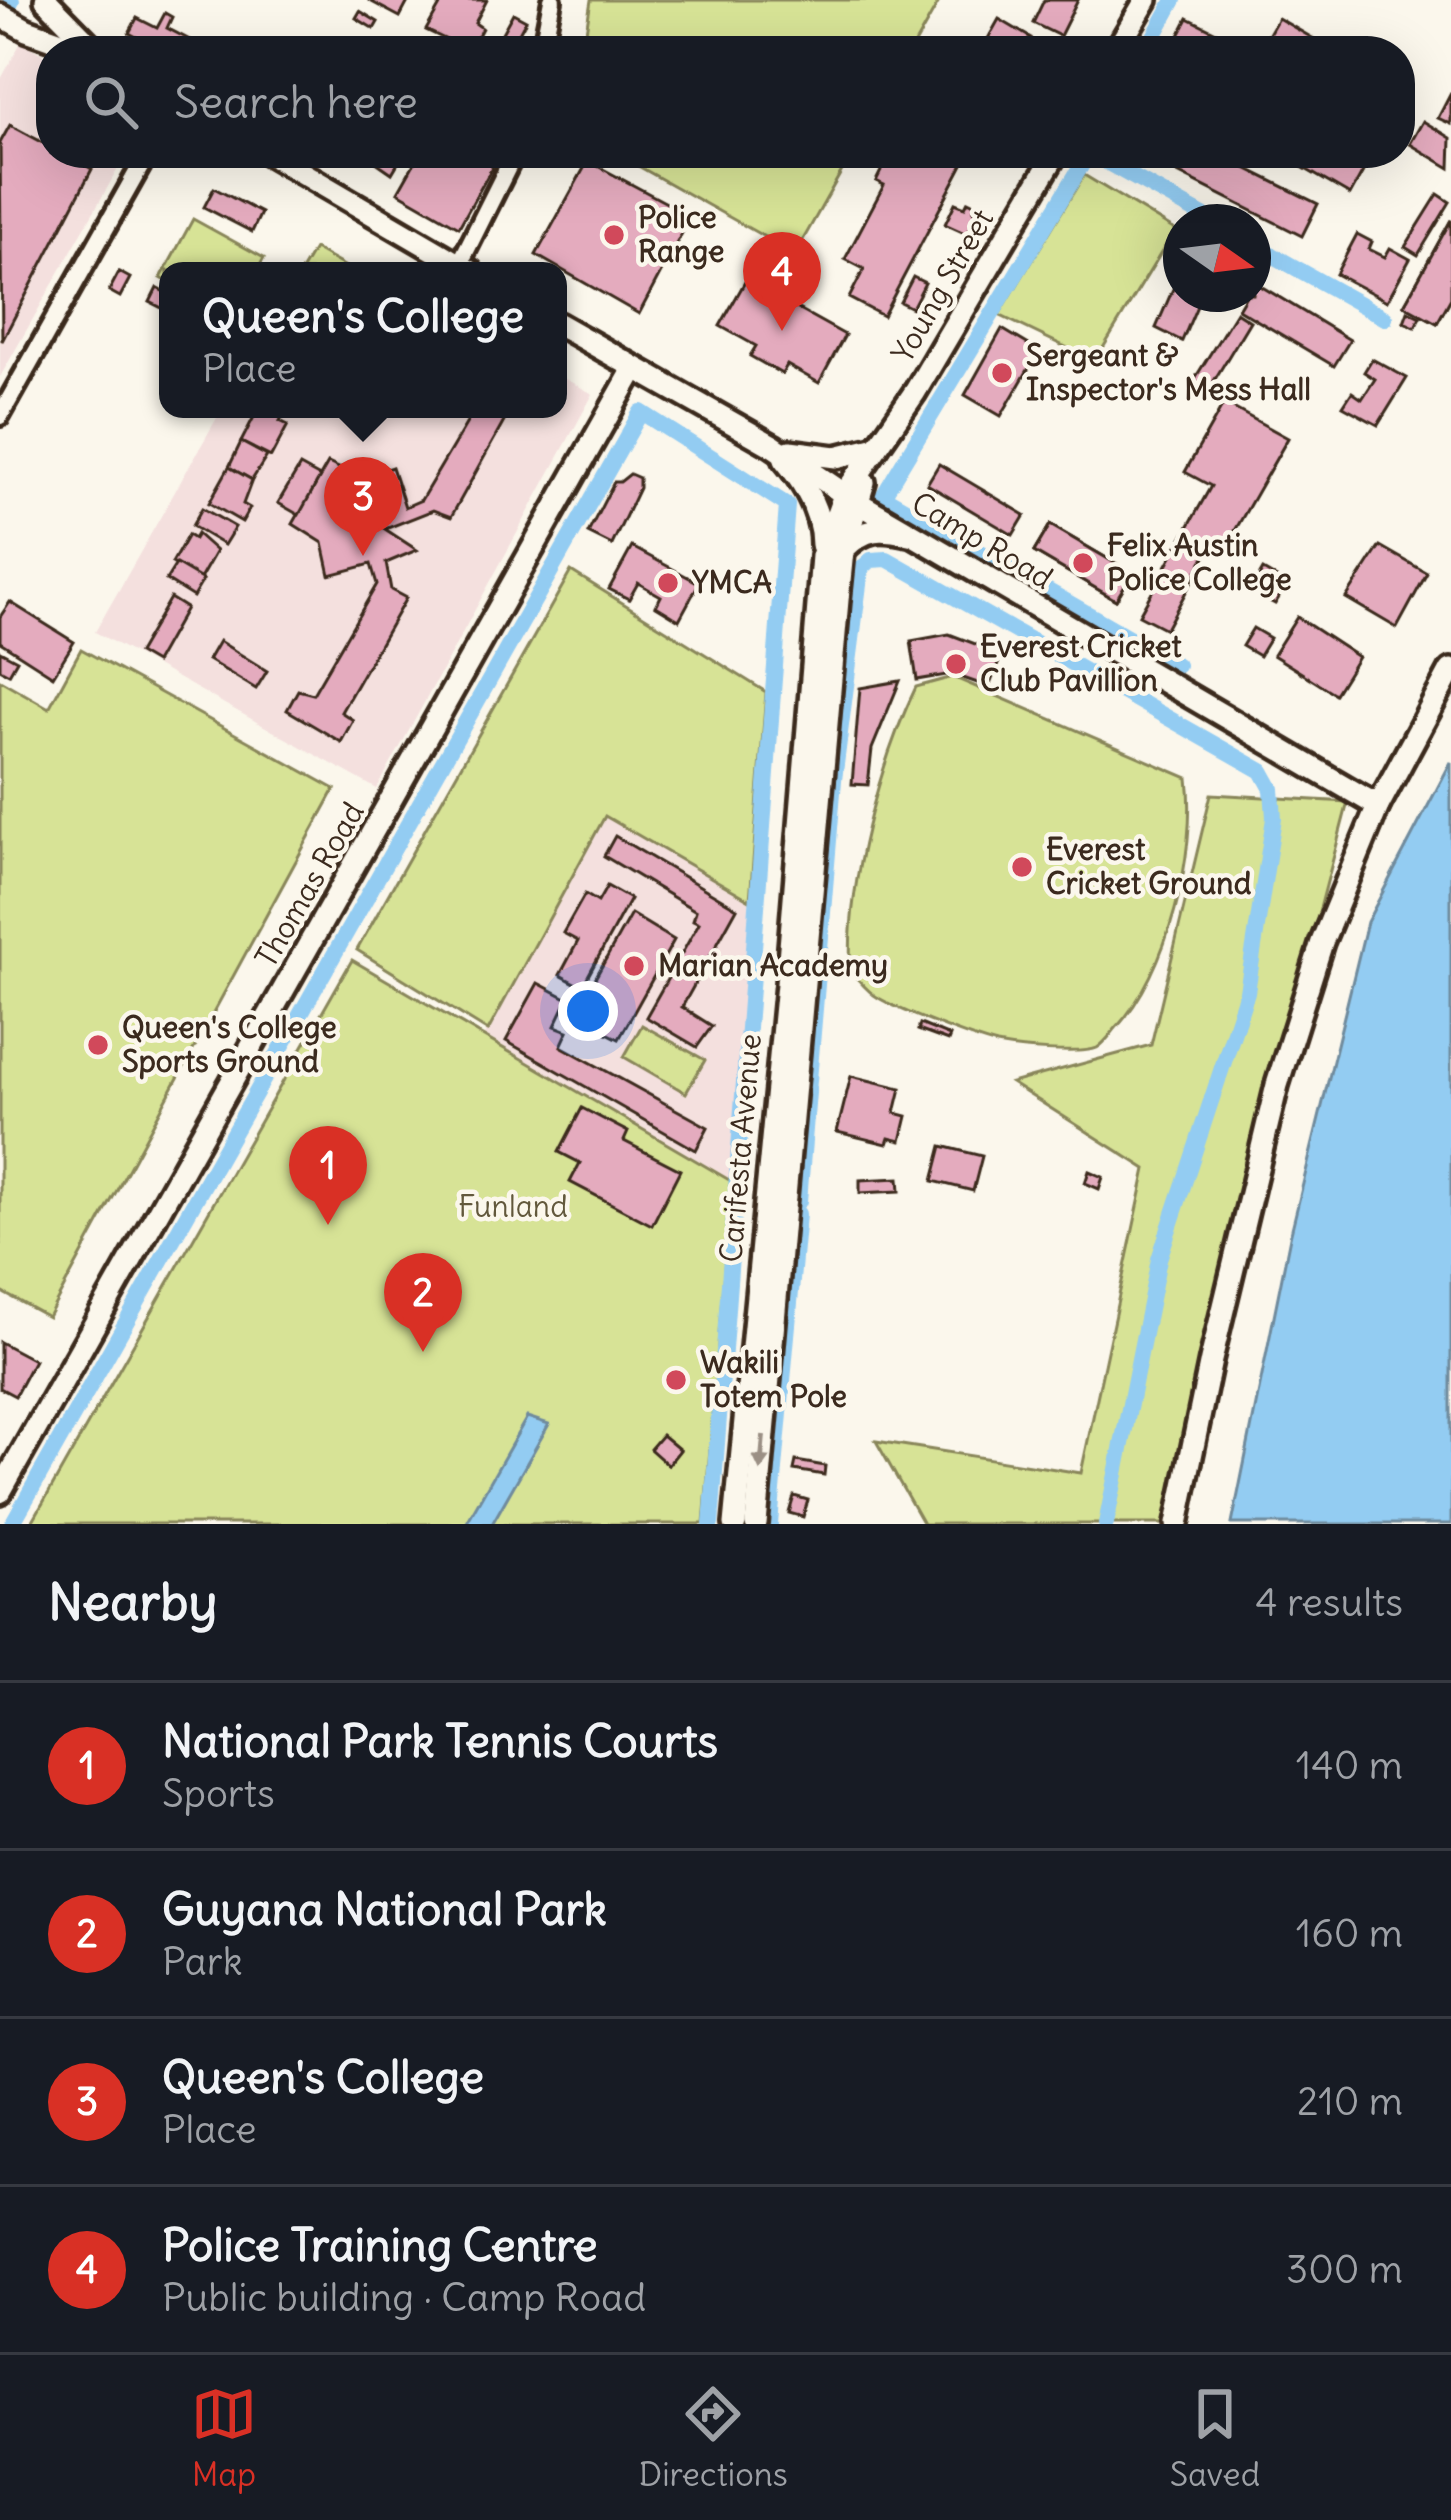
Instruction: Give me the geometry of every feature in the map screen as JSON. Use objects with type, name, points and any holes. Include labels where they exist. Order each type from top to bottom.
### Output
[{"type":"main road","points":[[45,0],[82,36]]},
{"type":"main road","points":[[1125,36],[1146,0]]},
{"type":"main road","points":[[16,24],[47,36]]},
{"type":"main road","points":[[294,168],[454,262]]},
{"type":"main road","name":"Young Street","points":[[850,498],[1047,168]]},
{"type":"main road","name":"Camp Road","points":[[567,329],[773,446],[909,534],[1378,806]]},
{"type":"main road","name":"Thomas Road","points":[[0,1492],[634,369]]},
{"type":"main road","points":[[773,446],[836,457],[878,447]]},
{"type":"main road","points":[[773,446],[798,476],[832,553],[866,531],[909,534]]},
{"type":"main road","name":"Carifesta Avenue","points":[[735,1524],[832,553],[850,498]]},
{"type":"main road","name":"Carifesta Avenue","points":[[756,1524],[832,553]]},
{"type":"main road","points":[[1177,1524],[1277,1085],[1322,942],[1378,806],[1451,670]]},
{"type":"street","points":[[16,24],[45,0]]},
{"type":"street","points":[[545,36],[552,0]]},
{"type":"street","points":[[0,416],[139,168]]},
{"type":"street","points":[[467,262],[508,168]]},
{"type":"shaded area","points":[[21,42],[36,50],[36,168],[118,168],[0,377],[0,81]]},
{"type":"shaded area","points":[[567,380],[593,394],[377,789],[95,632],[217,418],[567,418]]},
{"type":"shaded area","name":"Marian Academy","points":[[605,816],[750,900],[731,1181],[482,1039]]},
{"type":"green space","points":[[591,0],[940,0],[920,36],[585,36]]},
{"type":"green space","points":[[642,168],[844,168],[795,254]]},
{"type":"green space","points":[[1084,175],[1163,223],[1163,250],[1095,361],[999,315]]},
{"type":"green space","points":[[193,219],[264,258],[262,262],[170,262]]},
{"type":"green space","points":[[314,249],[337,262],[306,262]]},
{"type":"green space","points":[[571,571],[766,692],[750,900],[605,816],[488,1031],[357,950]]},
{"type":"green space","name":"Queen's College Sports Ground","points":[[81,649],[335,789],[48,1317],[0,1291],[0,680],[49,708]]},
{"type":"green space","name":"Everest Cricket Ground","points":[[953,677],[1188,778],[1188,841],[1164,944],[1134,1005],[1097,1048],[1048,1051],[985,1042],[888,1003],[851,972],[859,866],[890,751],[916,687]]},
{"type":"green space","points":[[1211,794],[1348,802],[1218,1297],[1164,1524],[923,1524],[876,1441],[1081,1473],[1146,1169],[1011,1083],[1151,1045]]},
{"type":"green space","name":"Funland","points":[[352,960],[731,1181],[704,1524],[31,1524]]},
{"type":"green space","points":[[642,1025],[705,1060],[686,1093],[624,1057]]},
{"type":"water","points":[[1451,762],[1451,1524],[1232,1524],[1290,1237],[1367,922]]},
{"type":"water","points":[[527,1417],[549,1424],[492,1524],[466,1524]]},
{"type":"building","points":[[368,0],[409,0],[400,17]]},
{"type":"building","points":[[443,0],[487,0],[475,23],[482,28],[478,36],[439,36],[426,30]]},
{"type":"building","points":[[1044,0],[1078,0],[1060,36],[1033,23]]},
{"type":"building","points":[[360,11],[378,22],[374,29],[356,18]]},
{"type":"building","points":[[165,13],[172,17],[167,28],[182,36],[129,33],[137,18],[157,28]]},
{"type":"building","points":[[513,13],[526,20],[517,36],[500,36]]},
{"type":"building","points":[[1188,18],[1216,32],[1214,36],[1179,36]]},
{"type":"building","points":[[1278,18],[1309,36],[1268,36]]},
{"type":"building","points":[[999,19],[1028,36],[989,36]]},
{"type":"building","points":[[1451,93],[1451,124],[1438,118]]},
{"type":"building","points":[[1423,121],[1451,138],[1450,168],[1415,147]]},
{"type":"building","points":[[10,125],[36,139],[36,168],[92,169],[2,341],[0,143]]},
{"type":"building","points":[[412,168],[492,168],[459,227],[398,192]]},
{"type":"building","name":"Police Range","points":[[584,168],[601,168],[691,216],[639,314],[567,273],[567,262],[548,262],[536,255]]},
{"type":"building","points":[[882,168],[961,168],[883,316],[849,298],[864,269],[845,259],[884,185],[876,181]]},
{"type":"building","points":[[1168,168],[1246,168],[1318,204],[1302,236],[1271,220],[1271,204],[1239,204]]},
{"type":"building","points":[[1304,168],[1365,168],[1350,195]]},
{"type":"building","points":[[214,188],[261,213],[252,232],[204,207]]},
{"type":"building","points":[[1438,194],[1450,202],[1418,255],[1405,247]]},
{"type":"building","points":[[968,201],[976,205],[973,211],[977,213],[967,234],[945,224],[955,203],[965,207]]},
{"type":"building","points":[[1451,220],[1451,298],[1437,323],[1404,305]]},
{"type":"building","points":[[1451,220],[1451,298],[1437,323],[1404,305]]},
{"type":"building","points":[[1357,234],[1372,242],[1369,249],[1385,257],[1390,248],[1410,259],[1387,301],[1336,274]]},
{"type":"building","points":[[119,272],[130,278],[120,297],[109,291]]},
{"type":"building","points":[[913,277],[925,283],[912,308],[900,302]]},
{"type":"building","points":[[746,280],[845,335],[819,383],[787,365],[782,374],[750,356],[756,346],[720,326]]},
{"type":"building","points":[[157,288],[159,289],[159,306],[150,302]]},
{"type":"building","points":[[1271,292],[1350,340],[1334,366],[1243,312],[1271,312]]},
{"type":"building","points":[[1408,311],[1420,317],[1415,327],[1404,322]]},
{"type":"building","points":[[1163,312],[1194,312],[1182,341],[1156,328]]},
{"type":"building","points":[[1236,312],[1250,321],[1209,389],[1194,380]]},
{"type":"building","name":"Sergeant & Inspector's Mess Hall","points":[[1002,329],[1039,351],[1001,416],[965,395]]},
{"type":"building","points":[[1372,359],[1407,378],[1378,425],[1343,406],[1352,392],[1362,399],[1375,379],[1364,372]]},
{"type":"building","points":[[1224,403],[1288,438],[1221,555],[1209,549],[1166,629],[1139,615],[1211,486],[1185,472]]},
{"type":"building","points":[[253,418],[282,418],[288,425],[271,457],[241,442]]},
{"type":"building","points":[[470,418],[506,418],[451,517],[433,510],[385,529],[417,550],[386,563],[391,590],[406,598],[341,712],[353,720],[341,742],[287,710],[298,690],[313,694],[377,584],[371,564],[330,575],[323,543],[293,524],[328,463],[360,478],[392,467],[405,507],[421,500]]},
{"type":"building","points":[[241,442],[267,456],[252,480],[229,467]]},
{"type":"building","points":[[939,464],[1025,515],[1013,535],[927,484]]},
{"type":"building","points":[[300,466],[320,477],[299,515],[278,503]]},
{"type":"building","points":[[229,467],[252,480],[243,504],[250,508],[242,522],[209,503]]},
{"type":"building","points":[[630,474],[639,478],[639,488],[612,545],[588,533],[614,482]]},
{"type":"building","points":[[202,508],[235,527],[224,545],[192,526]]},
{"type":"building","name":"Felix Austin Police College","points":[[1050,525],[1132,573],[1116,600],[1034,552]]},
{"type":"building","name":"Felix Austin Police College","points":[[1050,525],[1132,573],[1116,600],[1034,552]]},
{"type":"building","name":"Felix Austin Police College","points":[[1050,525],[1132,573],[1116,600],[1034,552]]},
{"type":"building","points":[[197,534],[216,551],[200,579],[172,563],[188,535],[194,539]]},
{"type":"building","points":[[1380,546],[1427,573],[1397,628],[1346,598]]},
{"type":"building","name":"YMCA","points":[[632,547],[699,583],[679,620],[656,606],[661,596],[638,583],[629,599],[609,589]]},
{"type":"building","points":[[176,564],[203,580],[193,597],[166,580]]},
{"type":"building","points":[[1263,570],[1287,584],[1275,604],[1251,591]]},
{"type":"building","points":[[170,598],[186,608],[155,663],[138,653]]},
{"type":"building","points":[[10,602],[74,642],[53,676],[0,642],[0,617]]},
{"type":"building","points":[[1297,617],[1358,657],[1335,694],[1273,655]]},
{"type":"building","points":[[1253,628],[1270,638],[1259,656],[1242,646]]},
{"type":"building","name":"Everest Cricket Club Pavillion","points":[[949,634],[1002,654],[989,687],[952,674],[917,680],[911,641]]},
{"type":"building","points":[[219,641],[267,671],[256,689],[208,660]]},
{"type":"building","points":[[0,651],[17,660],[9,674],[0,669]]},
{"type":"building","points":[[900,681],[872,749],[868,785],[852,784],[860,688]]},
{"type":"building","points":[[615,836],[737,908],[682,1007],[712,1026],[697,1047],[646,1017],[699,923],[693,920],[696,911],[604,856]]},
{"type":"building","points":[[607,886],[630,899],[582,987],[560,975],[578,941],[563,933],[585,894],[598,902]]},
{"type":"building","name":"Marian Academy","points":[[631,914],[674,940],[619,1039],[574,1016]]},
{"type":"building","points":[[538,983],[568,999],[555,1026],[568,1031],[561,1046],[708,1127],[696,1150],[506,1041]]},
{"type":"building","points":[[920,1024],[950,1036],[948,1041],[918,1030]]},
{"type":"building","points":[[851,1076],[901,1088],[895,1113],[907,1116],[901,1141],[889,1138],[887,1144],[837,1132]]},
{"type":"building","points":[[582,1108],[628,1132],[624,1141],[680,1170],[652,1225],[570,1182],[580,1163],[559,1152]]},
{"type":"building","points":[[942,1146],[982,1156],[973,1191],[933,1181]]},
{"type":"building","points":[[1089,1171],[1103,1177],[1099,1189],[1085,1183]]},
{"type":"building","points":[[899,1178],[900,1191],[860,1193],[860,1180]]},
{"type":"building","points":[[431,1295],[448,1300],[444,1314],[426,1308]]},
{"type":"building","points":[[0,1342],[34,1360],[15,1396],[0,1388]]},
{"type":"building","points":[[662,1435],[680,1450],[668,1465],[650,1449]]},
{"type":"building","points":[[796,1461],[825,1466],[824,1475],[794,1470]]},
{"type":"building","points":[[794,1496],[808,1500],[803,1517],[789,1513]]},
{"type":"waterway","points":[[0,22],[12,0]]},
{"type":"waterway","points":[[1154,36],[1174,0]]},
{"type":"waterway","points":[[1080,168],[883,496],[1177,665]]},
{"type":"waterway","points":[[1117,168],[1182,204]]},
{"type":"waterway","points":[[1271,254],[1385,318]]},
{"type":"waterway","points":[[12,1524],[641,412],[787,505],[711,1524]]},
{"type":"waterway","points":[[799,1201],[834,780],[861,569],[871,560],[887,559],[1262,771],[1272,789],[1274,818],[1247,992],[1159,1259],[1106,1524]]},
{"type":"waterway","points":[[770,1524],[798,1214]]},
{"type":"place","name":"Police Range","points":[[614,235]]},
{"type":"place","name":"Police Training Centre","points":[[782,331]]},
{"type":"place","name":"Sergeant & Inspector's Mess Hall","points":[[1002,373]]},
{"type":"place","name":"Queen's College","points":[[363,556]]},
{"type":"place","name":"Felix Austin Police College","points":[[1083,563]]},
{"type":"place","name":"YMCA","points":[[668,583]]},
{"type":"place","name":"Everest Cricket Club Pavillion","points":[[956,664]]},
{"type":"place","name":"Everest Cricket Ground","points":[[1022,867]]},
{"type":"place","name":"Marian Academy","points":[[634,966]]},
{"type":"place","name":"Queen's College Sports Ground","points":[[98,1045]]},
{"type":"place","name":"National Park Tennis Courts","points":[[328,1225]]},
{"type":"place","name":"Guyana National Park","points":[[423,1352]]},
{"type":"place","name":"Wakili Totem Pole","points":[[676,1380]]}]
